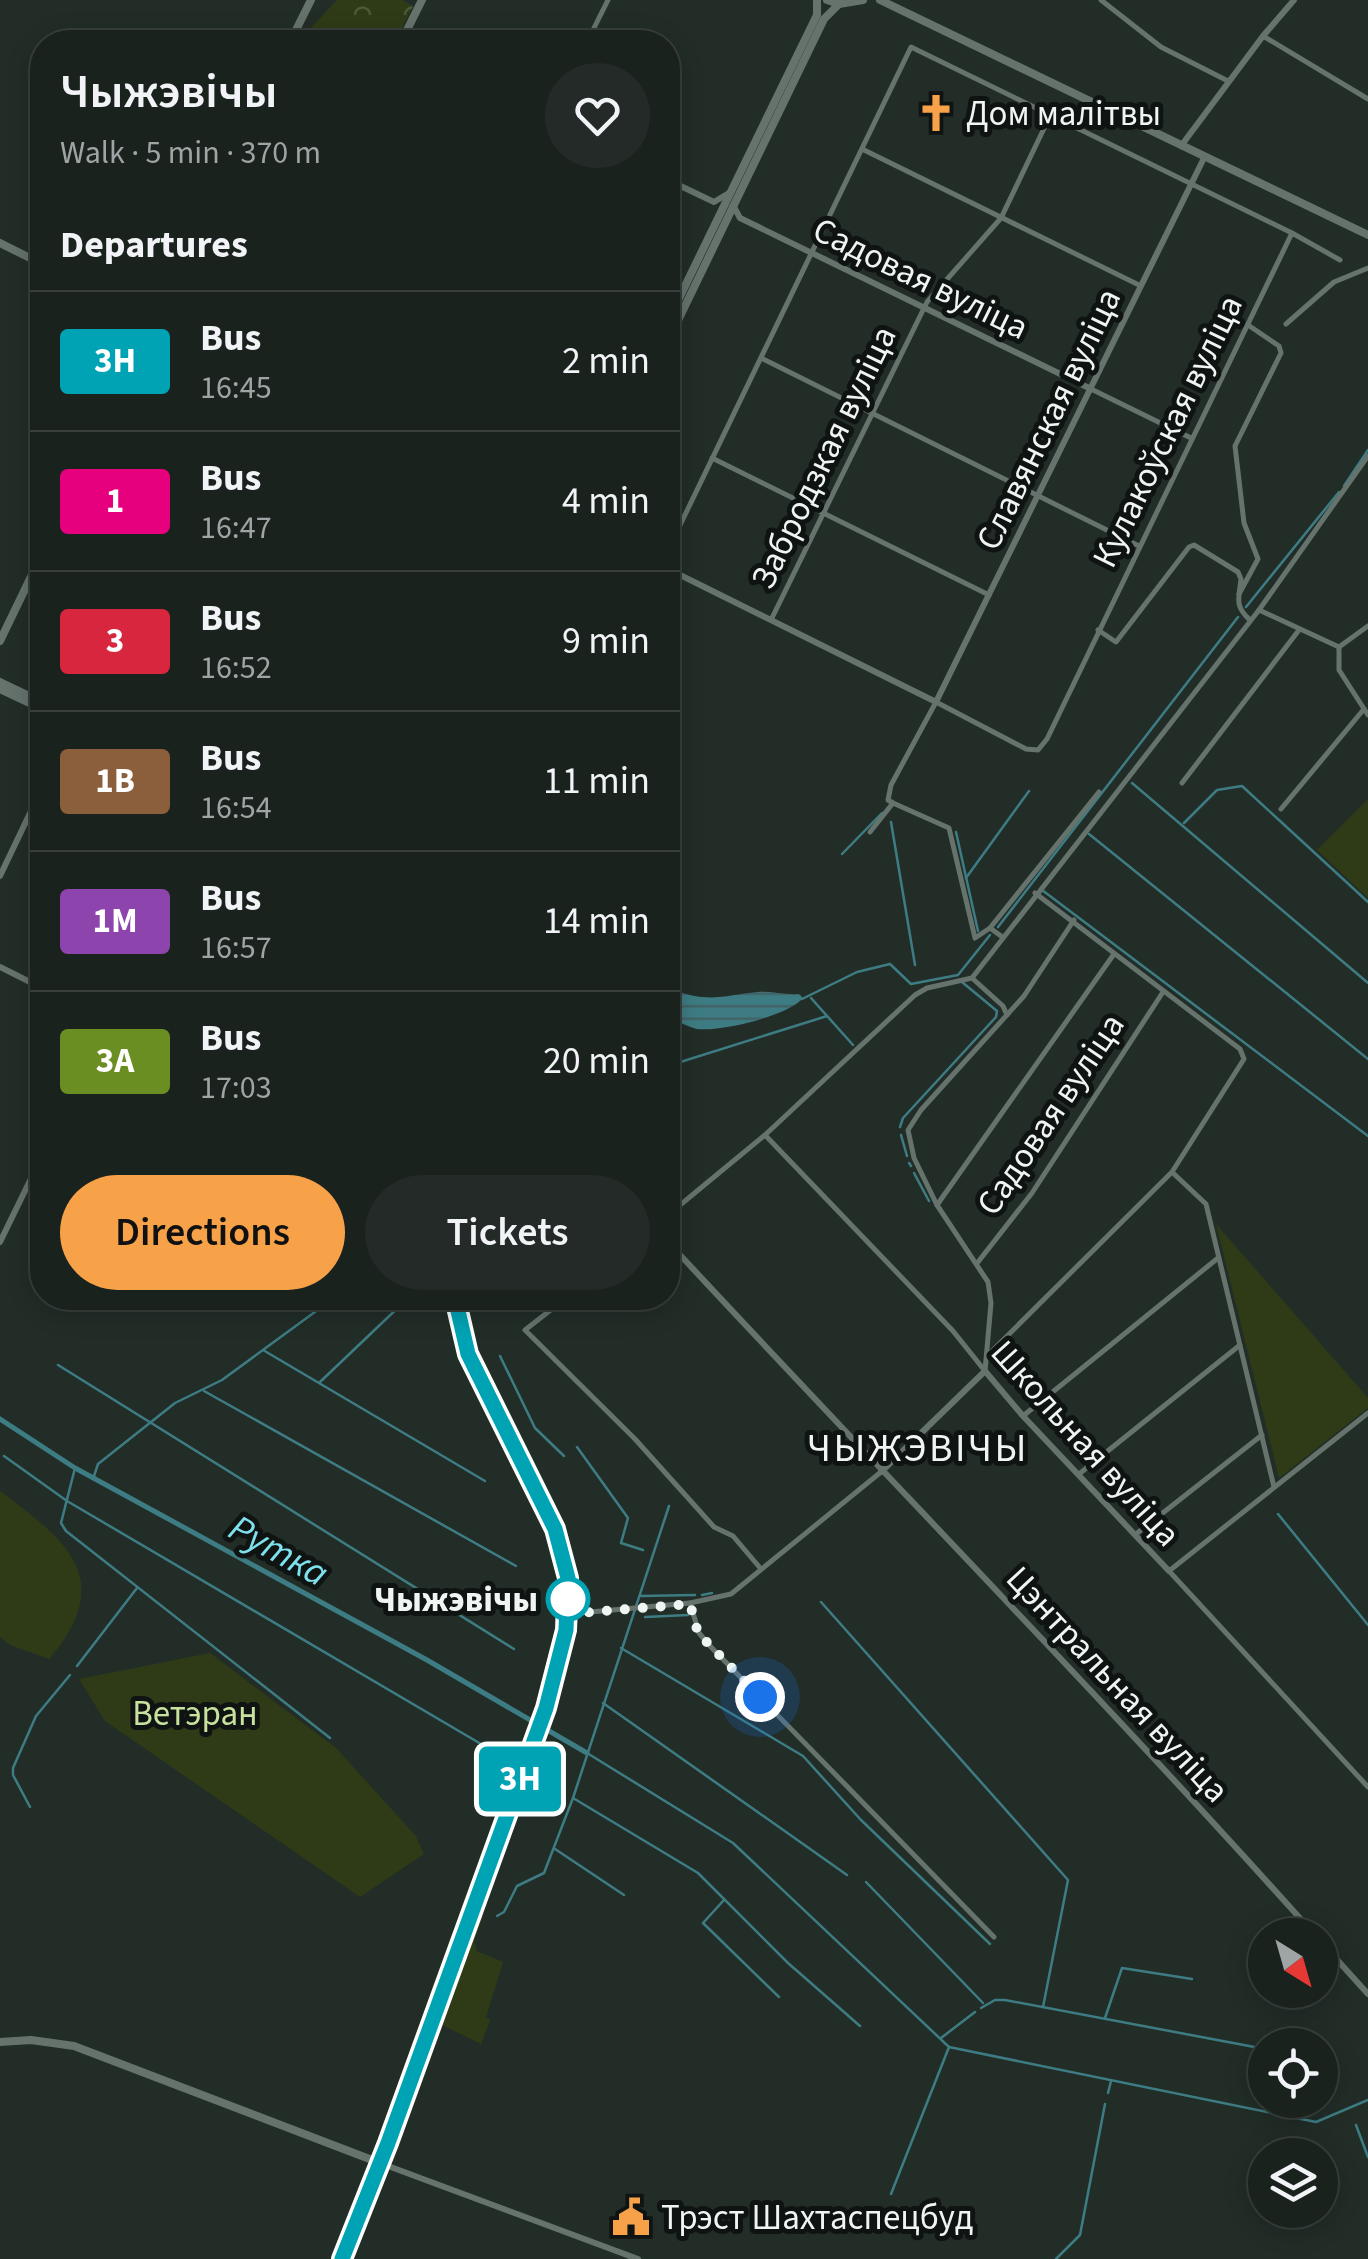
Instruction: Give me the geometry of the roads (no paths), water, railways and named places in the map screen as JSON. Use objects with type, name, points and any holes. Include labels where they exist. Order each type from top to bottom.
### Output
[{"type":"main road","points":[[296,30],[311,0]]},
{"type":"main road","points":[[408,30],[422,0]]},
{"type":"main road","points":[[680,296],[817,16],[818,0]]},
{"type":"main road","points":[[826,0],[839,4]]},
{"type":"main road","points":[[680,317],[824,19],[839,4],[862,0]]},
{"type":"main road","points":[[883,0],[1368,236]]},
{"type":"main road","points":[[0,243],[30,258]]},
{"type":"main road","points":[[0,641],[30,579]]},
{"type":"main road","points":[[0,685],[30,700]]},
{"type":"main road","points":[[344,2259],[378,2177],[546,1708],[558,1670],[568,1614],[568,1578],[555,1529],[468,1354],[458,1310]]},
{"type":"main road","points":[[0,2042],[31,2040],[88,2050],[380,2163]]},
{"type":"street","points":[[593,30],[608,0]]},
{"type":"street","points":[[1101,0],[1161,48],[1228,81]]},
{"type":"street","points":[[1181,146],[1294,0]]},
{"type":"street","points":[[1263,36],[1368,99]]},
{"type":"street","points":[[680,525],[911,47],[1340,260]]},
{"type":"street","name":"Забродзкая вуліца","points":[[771,620],[924,308],[1001,218],[1050,116]]},
{"type":"street","points":[[862,149],[1141,286]]},
{"type":"street","name":"Славянская вуліца","points":[[936,702],[1204,158]]},
{"type":"street","points":[[680,186],[714,202],[732,190]]},
{"type":"street","points":[[700,196],[716,211],[714,227]]},
{"type":"street","points":[[726,220],[736,215],[734,205]]},
{"type":"street","name":"Садовая вуліца","points":[[736,215],[1191,438]]},
{"type":"street","name":"Кулакоўская вуліца","points":[[936,702],[1026,748],[1038,750],[1047,739],[1191,438],[1294,235]]},
{"type":"street","points":[[1286,324],[1334,282],[1368,268]]},
{"type":"street","points":[[1249,326],[1280,346],[1279,359],[1234,446],[1244,522],[1258,558],[1236,600],[1240,611],[1250,620]]},
{"type":"street","points":[[760,358],[1139,546]]},
{"type":"street","points":[[680,1205],[765,1136],[915,994],[972,978],[1259,610],[1368,456]]},
{"type":"street","points":[[712,458],[989,595]]},
{"type":"street","points":[[1099,631],[1116,642],[1188,547],[1194,545],[1238,572],[1242,579],[1239,594]]},
{"type":"street","points":[[680,575],[936,702],[891,785],[888,800],[949,828],[976,938],[990,928],[1099,792]]},
{"type":"street","points":[[1259,610],[1339,648]]},
{"type":"street","points":[[1339,648],[1368,626]]},
{"type":"street","points":[[1182,783],[1300,630]]},
{"type":"street","points":[[1281,809],[1366,712],[1339,670],[1339,648]]},
{"type":"street","points":[[870,832],[892,803]]},
{"type":"street","points":[[0,876],[30,813]]},
{"type":"street","points":[[988,1354],[1172,1172],[1244,1059],[1240,1049],[1035,893]]},
{"type":"street","points":[[568,1614],[690,1604],[731,1594],[881,1472],[985,1371],[988,1282],[937,1205],[914,1158],[908,1130],[921,1110],[1024,996],[1074,920]]},
{"type":"street","points":[[990,928],[1001,936]]},
{"type":"street","points":[[937,1205],[1114,953]]},
{"type":"street","points":[[0,967],[30,982]]},
{"type":"street","points":[[972,978],[1008,1015]]},
{"type":"street","name":"Садовая вуліца","points":[[977,1263],[1032,1192],[1163,992]]},
{"type":"street","name":"Школьная вуліца","points":[[765,1136],[953,1331],[1023,1416],[1368,1788]]},
{"type":"street","points":[[1172,1172],[1206,1204],[1274,1488]]},
{"type":"street","points":[[0,1242],[30,1181]]},
{"type":"street","name":"Цэнтральная вуліца","points":[[680,1255],[1299,1918]]},
{"type":"street","points":[[1023,1416],[1218,1258]]},
{"type":"street","points":[[551,1310],[525,1330],[634,1438],[714,1527],[733,1536],[761,1569]]},
{"type":"street","points":[[1079,1474],[1240,1344]]},
{"type":"street","points":[[1169,1571],[1368,1413]]},
{"type":"street","points":[[1136,1534],[1262,1435]]},
{"type":"street","points":[[690,1604],[694,1623],[711,1647],[994,1938]]},
{"type":"street","points":[[1338,1961],[1368,1994]]},
{"type":"street","points":[[380,2163],[638,2259]]},
{"type":"water","points":[[680,992],[709,997],[763,992],[799,994],[803,998],[783,1011],[753,1021],[722,1028],[697,1029],[680,1022]]},
{"type":"waterway","points":[[1344,486],[1368,450]]},
{"type":"waterway","points":[[1246,607],[1339,492]]},
{"type":"waterway","points":[[998,927],[1238,617]]},
{"type":"waterway","points":[[1132,783],[1368,983]]},
{"type":"waterway","points":[[1184,823],[1217,790],[1242,786],[1368,902]]},
{"type":"waterway","points":[[966,878],[1029,791]]},
{"type":"waterway","points":[[842,854],[882,813]]},
{"type":"waterway","points":[[891,822],[915,965]]},
{"type":"waterway","points":[[956,832],[978,931]]},
{"type":"waterway","points":[[1089,834],[1368,1059]]},
{"type":"waterway","points":[[1042,890],[1368,1136]]},
{"type":"waterway","points":[[802,999],[857,972],[890,964],[911,984],[958,975],[990,935]]},
{"type":"waterway","points":[[900,1127],[903,1118],[996,1017],[997,1011],[962,982]]},
{"type":"waterway","points":[[811,998],[853,1045]]},
{"type":"waterway","points":[[680,1062],[827,1016]]},
{"type":"waterway","points":[[901,1135],[907,1156]]},
{"type":"waterway","points":[[914,1173],[929,1201]]},
{"type":"waterway","points":[[94,1476],[98,1464],[175,1403],[222,1380],[318,1310]]},
{"type":"waterway","points":[[320,1382],[396,1310]]},
{"type":"waterway","points":[[263,1350],[485,1481]]},
{"type":"waterway","points":[[500,1356],[535,1428],[564,1456]]},
{"type":"waterway","points":[[58,1365],[514,1649]]},
{"type":"waterway","points":[[204,1391],[516,1566]]},
{"type":"waterway","name":"Рутка","points":[[0,1419],[75,1468],[427,1660],[587,1753]]},
{"type":"waterway","points":[[577,1447],[628,1518],[621,1543],[643,1550]]},
{"type":"waterway","points":[[4,1456],[67,1501],[481,1744]]},
{"type":"waterway","points":[[75,1468],[61,1523],[66,1531],[330,1738]]},
{"type":"waterway","points":[[497,1916],[504,1912],[517,1886],[544,1873],[573,1798],[669,1506]]},
{"type":"waterway","points":[[1278,1514],[1368,1625]]},
{"type":"waterway","points":[[77,1666],[137,1588]]},
{"type":"waterway","points":[[702,1595],[712,1593]]},
{"type":"waterway","points":[[641,1596],[695,1595]]},
{"type":"waterway","points":[[821,1602],[1068,1880],[1043,2007]]},
{"type":"waterway","points":[[645,1617],[688,1615]]},
{"type":"waterway","points":[[621,1648],[803,1756],[861,1820],[990,1944]]},
{"type":"waterway","points":[[30,1807],[13,1768],[36,1716],[70,1675]]},
{"type":"waterway","points":[[603,1703],[847,1875]]},
{"type":"waterway","points":[[587,1753],[733,1843],[949,2047],[1316,2122],[1368,2100]]},
{"type":"waterway","points":[[573,1798],[698,1873],[788,1963],[860,2026]]},
{"type":"waterway","points":[[555,1849],[624,1895]]},
{"type":"waterway","points":[[866,1882],[983,2003]]},
{"type":"waterway","points":[[724,1900],[703,1923],[779,1997]]},
{"type":"waterway","points":[[1105,2018],[1122,1968],[1192,1979]]},
{"type":"waterway","points":[[981,2008],[995,2000],[1005,2000],[1248,2046]]},
{"type":"waterway","points":[[941,2038],[975,2012]]},
{"type":"waterway","points":[[891,2194],[949,2047]]},
{"type":"waterway","points":[[1108,2093],[1111,2081]]},
{"type":"waterway","points":[[1056,2259],[1080,2235],[1105,2104]]},
{"type":"waterway","points":[[1356,2125],[1368,2157]]},
{"type":"place","name":"Дом малітвы","points":[[936,113]]},
{"type":"place","name":"Чыжэвічы","points":[[568,1599]]},
{"type":"place","name":"Трэст Шахтаспецбуд","points":[[631,2217]]},
{"type":"district","name":"ЧЫЖЭВІЧЫ","points":[[918,1447]]},
{"type":"park label","name":"Ветэран","points":[[195,1713]]}]
